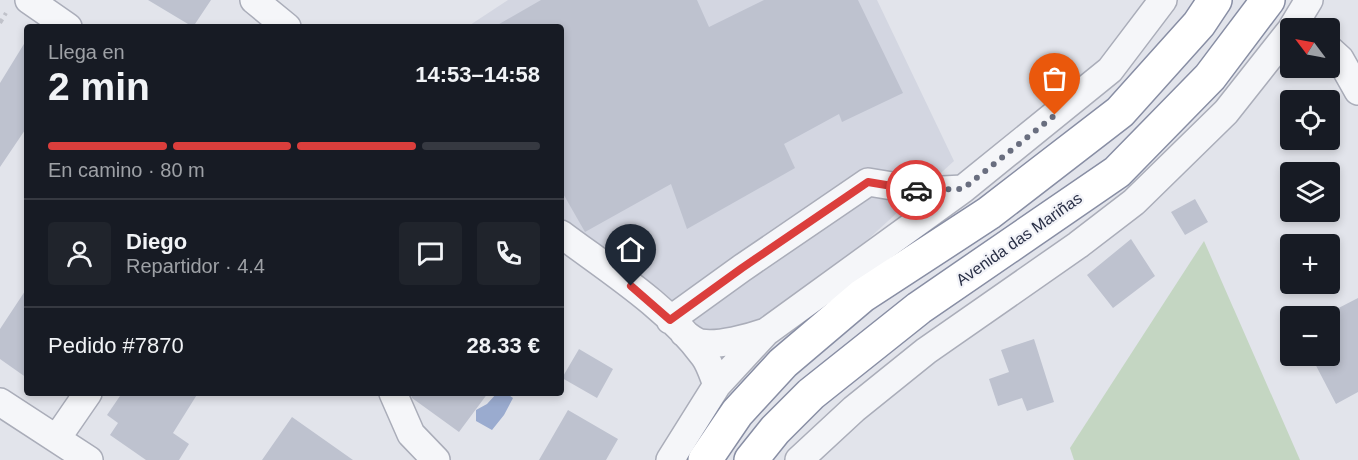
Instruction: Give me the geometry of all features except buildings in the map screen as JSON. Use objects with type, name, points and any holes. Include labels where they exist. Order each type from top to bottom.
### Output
[{"type":"highway","points":[[705,460],[737,413],[783,363],[862,296],[989,213],[1120,112],[1199,24],[1215,0]]},
{"type":"highway","name":"Avenida das Mariñas","points":[[753,459],[775,430],[811,394],[910,315],[1117,172],[1210,77],[1268,0]]},
{"type":"street","points":[[29,0],[64,24]]},
{"type":"street","points":[[254,0],[283,24]]},
{"type":"street","points":[[670,460],[717,385],[765,332],[963,189],[1110,70],[1163,0]]},
{"type":"street","points":[[1299,18],[1309,0]]},
{"type":"street","points":[[799,460],[854,409],[927,351],[1078,245],[1134,202],[1226,112],[1280,45]]},
{"type":"street","points":[[1340,59],[1358,91]]},
{"type":"street","points":[[677,326],[733,274],[868,182],[922,191],[963,189]]},
{"type":"street","points":[[564,236],[645,296],[698,343],[712,344],[746,339],[765,332]]},
{"type":"street","points":[[677,326],[705,357],[717,385]]},
{"type":"street","points":[[57,438],[86,396]]},
{"type":"street","points":[[394,396],[411,434],[436,460]]},
{"type":"street","points":[[0,402],[89,460]]},
{"type":"shaded area","points":[[508,0],[877,0],[954,161],[720,374],[564,229],[564,24],[472,24]]},
{"type":"green space","points":[[1204,241],[1300,460],[1074,460],[1070,448]]},
{"type":"water","points":[[494,396],[513,398],[504,415],[492,430],[476,421],[476,410],[487,404]]},
{"type":"way so far","points":[[916,190],[963,189],[1055,115]]},
{"type":"route","points":[[631,286],[670,320],[868,182],[916,190]]}]
